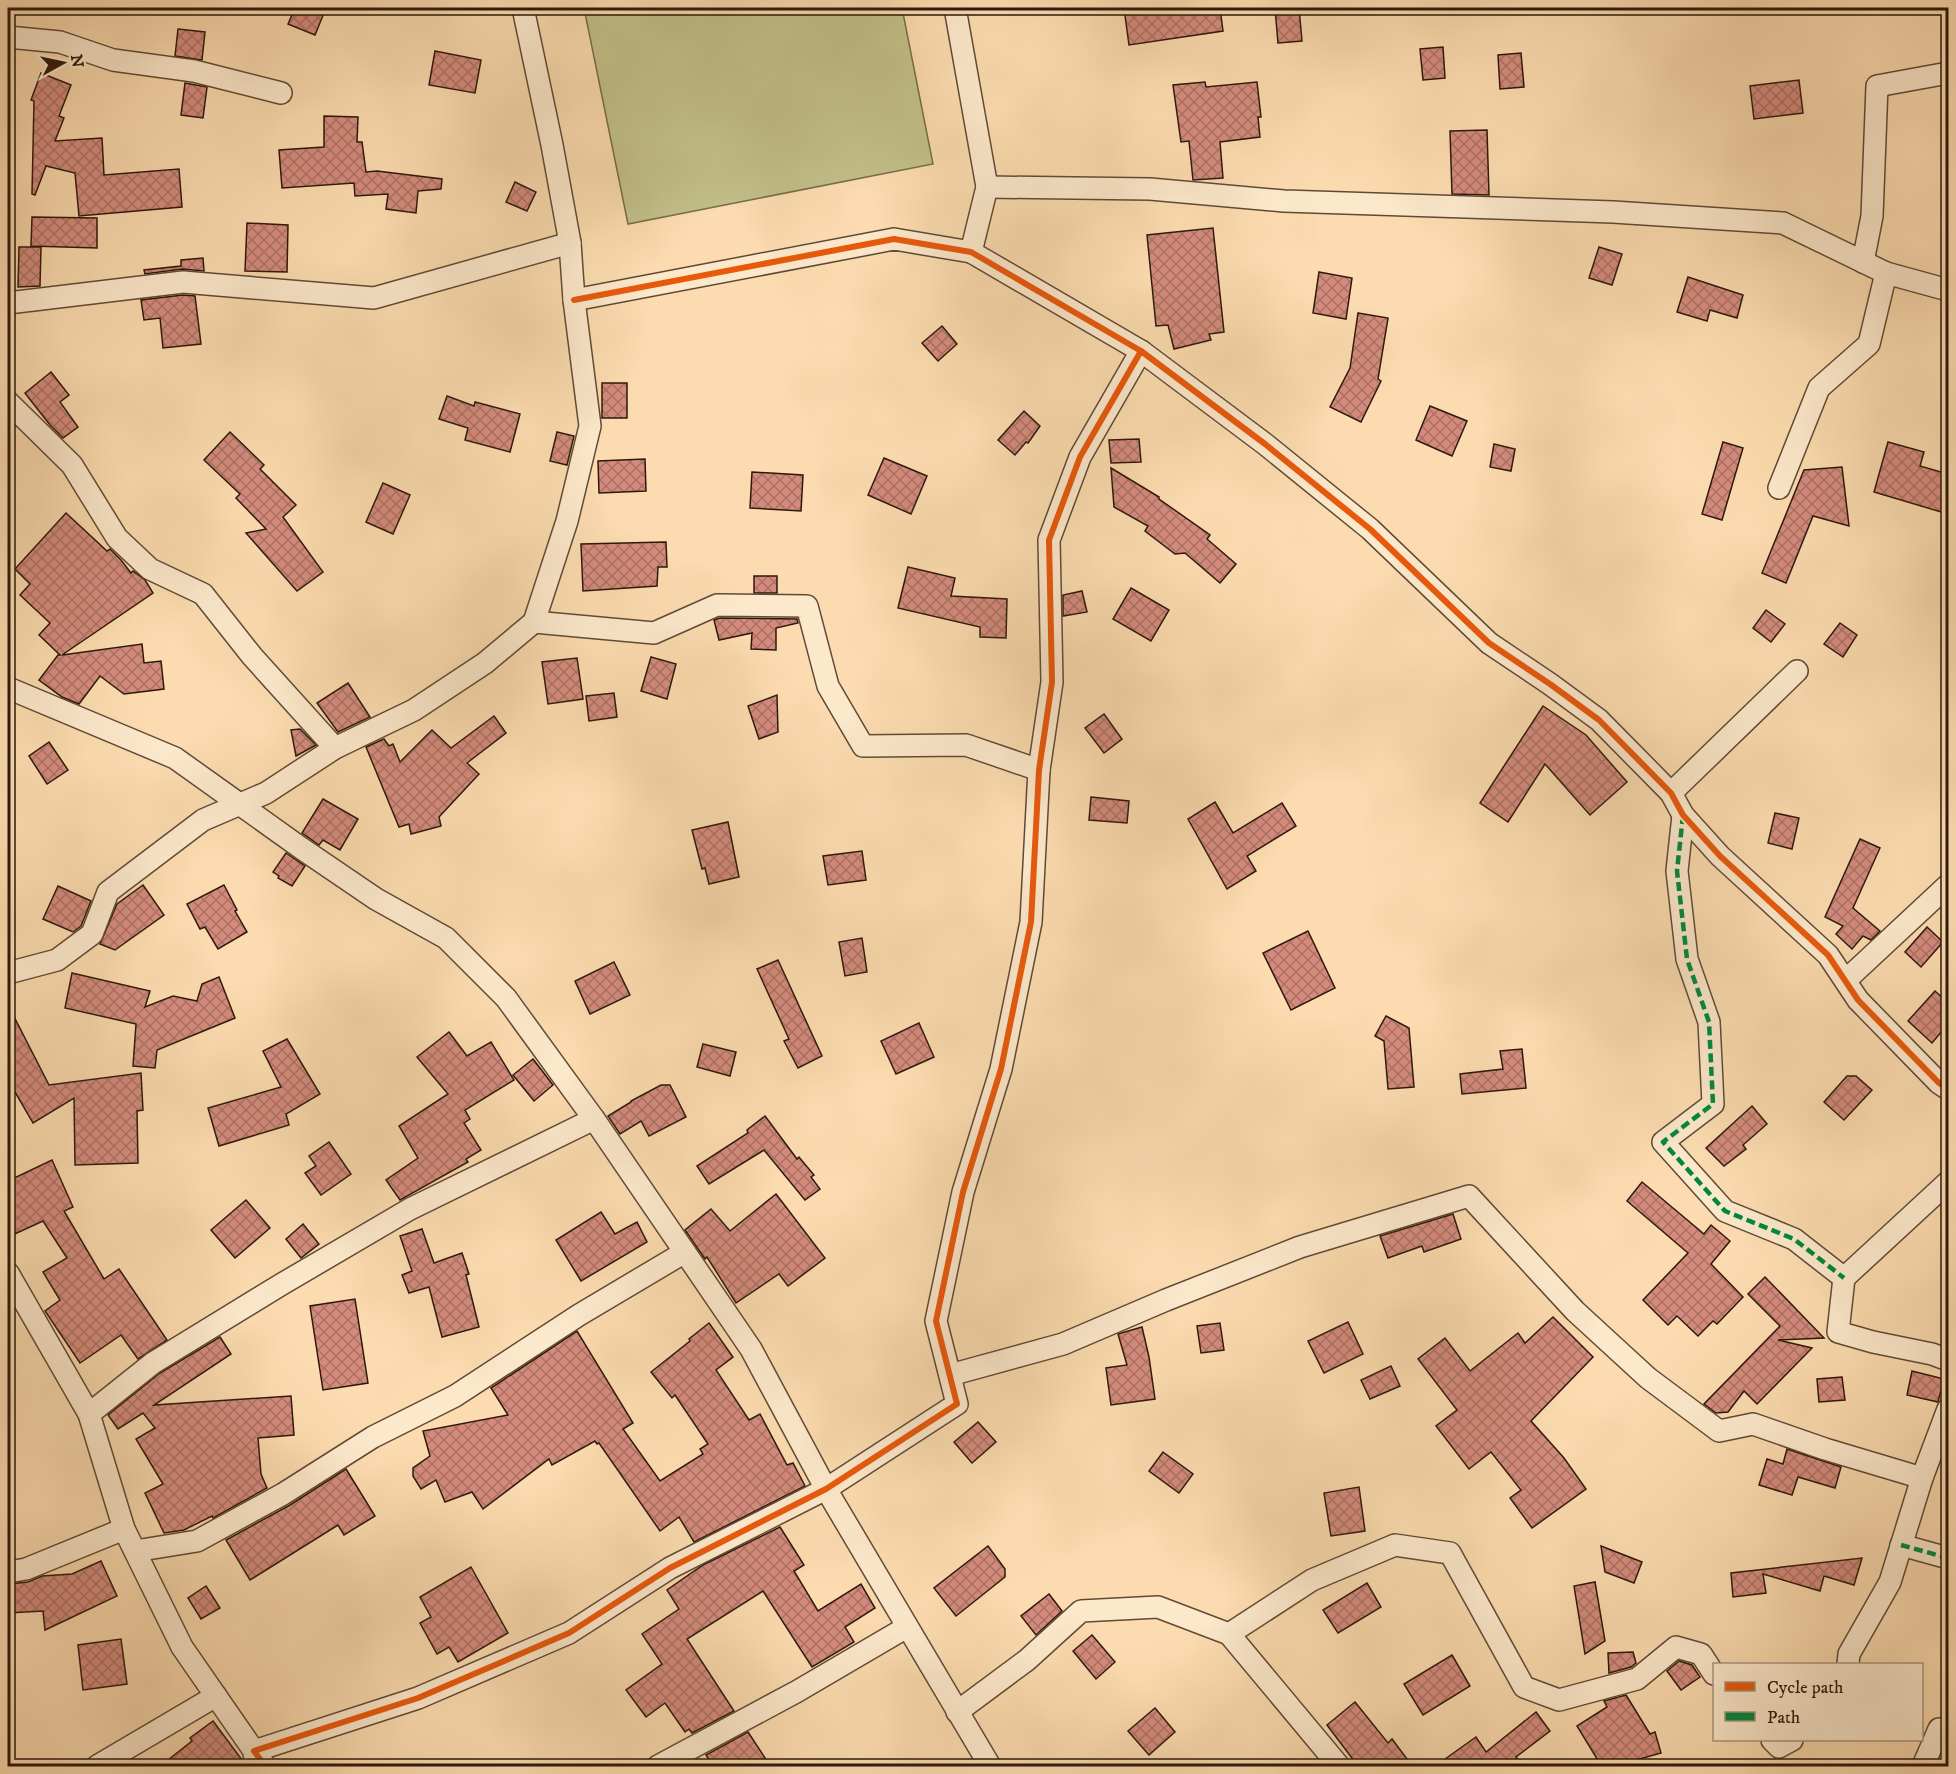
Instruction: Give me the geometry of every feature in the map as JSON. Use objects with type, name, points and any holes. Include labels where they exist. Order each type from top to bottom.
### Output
[{"type":"street","points":[[8,973],[57,960],[92,934],[108,892],[203,820],[266,793],[335,748],[414,710],[485,663],[534,622],[567,521],[590,426],[574,300],[570,243],[523,8]]},
{"type":"street","points":[[954,8],[987,187],[971,252]]},
{"type":"street","points":[[8,37],[60,42],[112,60],[194,71],[281,93]]},
{"type":"street","points":[[1863,262],[1872,216],[1876,86],[1948,73]]},
{"type":"street","points":[[987,187],[1150,189],[1284,201],[1613,212],[1783,223],[1886,273],[1948,290]]},
{"type":"street","points":[[574,300],[894,239],[971,252],[1141,351],[1265,444],[1370,529],[1488,643],[1599,720],[1671,793],[1683,815],[1720,856],[1828,955],[1858,999],[1948,1089]]},
{"type":"street","points":[[8,303],[183,282],[374,298],[570,243]]},
{"type":"street","points":[[1779,488],[1819,388],[1869,344],[1886,273]]},
{"type":"street","points":[[8,1273],[89,1414],[124,1529],[182,1647],[258,1761],[418,1698],[569,1633],[670,1568],[826,1489],[957,1404],[936,1321],[963,1191],[1001,1069],[1032,922],[1039,770],[1052,682],[1049,540],[1080,457],[1141,351]]},
{"type":"street","points":[[8,402],[72,465],[117,538],[150,569],[203,594],[252,656],[335,748]]},
{"type":"street","points":[[534,622],[654,633],[717,605],[807,606],[828,686],[863,746],[966,745],[1039,770]]},
{"type":"street","points":[[1671,793],[1797,671]]},
{"type":"street","points":[[8,688],[175,758],[376,899],[446,938],[506,998],[594,1119],[752,1348],[826,1489],[990,1767]]},
{"type":"street","points":[[1683,815],[1677,871],[1687,959],[1709,1022],[1713,1104],[1663,1142],[1725,1211],[1794,1239],[1844,1278]]},
{"type":"street","points":[[1846,980],[1948,885]]},
{"type":"street","points":[[89,1414],[153,1363],[391,1220],[594,1119]]},
{"type":"street","points":[[1948,1182],[1844,1278],[1838,1332],[1932,1354],[1948,1360]]},
{"type":"street","points":[[950,1375],[1063,1344],[1300,1247],[1469,1196],[1575,1311],[1648,1378],[1719,1431],[1754,1424],[1825,1449],[1922,1478]]},
{"type":"street","points":[[135,1551],[197,1541],[283,1494],[373,1437],[455,1396],[579,1315],[686,1252]]},
{"type":"street","points":[[1848,1663],[1850,1654],[1890,1582],[1922,1478],[1948,1409]]},
{"type":"street","points":[[8,1572],[26,1569],[124,1529]]},
{"type":"street","points":[[1229,1634],[1312,1580],[1395,1545],[1450,1553],[1524,1687],[1559,1700],[1637,1679],[1676,1647],[1701,1654],[1713,1672]]},
{"type":"street","points":[[1901,1545],[1948,1558]]},
{"type":"street","points":[[957,1712],[1027,1660],[1081,1611],[1158,1607],[1229,1634],[1339,1767]]},
{"type":"street","points":[[658,1767],[796,1692],[907,1627]]},
{"type":"street","points":[[97,1767],[216,1696]]},
{"type":"street","points":[[1923,1767],[1936,1728]]},
{"type":"street","points":[[1773,1741],[1779,1747],[1790,1741]]},
{"type":"shaded area","points":[[584,8],[902,8],[933,164],[628,224]]},
{"type":"building","points":[[295,8],[326,8],[315,35],[288,24]]},
{"type":"building","points":[[1124,8],[1186,8],[1187,12],[1220,8],[1223,31],[1129,45]]},
{"type":"building","points":[[1275,8],[1299,8],[1302,41],[1278,43]]},
{"type":"building","points":[[178,29],[205,32],[202,60],[175,56]]},
{"type":"building","points":[[1443,47],[1445,78],[1423,80],[1420,49]]},
{"type":"building","points":[[435,51],[481,60],[475,93],[429,85]]},
{"type":"building","points":[[1521,53],[1524,87],[1500,89],[1498,55]]},
{"type":"building","points":[[41,73],[71,85],[59,116],[64,118],[55,141],[102,138],[104,175],[179,169],[182,207],[79,216],[75,173],[46,166],[35,195],[32,194],[34,101],[31,100]]},
{"type":"building","points":[[1799,80],[1803,113],[1754,119],[1750,86]]},
{"type":"building","points":[[1205,82],[1206,87],[1257,82],[1261,117],[1258,117],[1260,137],[1220,142],[1223,178],[1193,180],[1189,141],[1181,142],[1173,85]]},
{"type":"building","points":[[185,83],[207,87],[203,118],[181,115]]},
{"type":"building","points":[[324,116],[358,117],[357,142],[362,142],[366,172],[377,171],[442,179],[441,189],[418,191],[416,213],[386,209],[388,194],[355,196],[354,183],[282,188],[279,150],[324,147]]},
{"type":"building","points":[[1487,130],[1489,195],[1452,194],[1450,131]]},
{"type":"building","points":[[515,182],[536,192],[527,211],[506,202]]},
{"type":"building","points":[[32,217],[97,218],[97,248],[31,246]]},
{"type":"building","points":[[247,223],[288,225],[287,272],[245,271]]},
{"type":"building","points":[[1213,228],[1224,332],[1209,334],[1211,340],[1174,349],[1168,325],[1156,326],[1147,235]]},
{"type":"building","points":[[19,247],[41,247],[40,286],[18,287]]},
{"type":"building","points":[[1599,247],[1622,254],[1612,285],[1589,278]]},
{"type":"building","points":[[203,258],[204,271],[182,269],[145,274],[144,270],[181,266],[181,260]]},
{"type":"building","points":[[1319,272],[1352,278],[1346,319],[1313,313]]},
{"type":"building","points":[[1688,277],[1743,295],[1737,318],[1710,310],[1707,321],[1677,312]]},
{"type":"building","points":[[183,295],[195,296],[201,344],[163,348],[160,318],[144,320],[141,300]]},
{"type":"building","points":[[1358,313],[1388,318],[1378,379],[1381,381],[1361,422],[1330,407],[1350,368]]},
{"type":"building","points":[[942,326],[957,344],[938,361],[922,343]]},
{"type":"building","points":[[51,372],[69,395],[60,402],[78,427],[63,438],[25,393]]},
{"type":"building","points":[[602,383],[627,383],[627,418],[602,418]]},
{"type":"building","points":[[447,396],[474,406],[475,402],[520,414],[510,452],[465,440],[468,428],[439,419]]},
{"type":"building","points":[[1430,406],[1467,421],[1452,456],[1416,440]]},
{"type":"building","points":[[1024,411],[1040,426],[1028,443],[1026,442],[1015,455],[998,440]]},
{"type":"building","points":[[230,432],[264,465],[260,469],[296,505],[283,517],[323,572],[297,591],[246,533],[266,529],[236,498],[240,494],[204,460]]},
{"type":"building","points":[[557,432],[574,436],[567,465],[550,461]]},
{"type":"building","points":[[1139,439],[1141,462],[1111,463],[1109,440]]},
{"type":"building","points":[[1723,442],[1743,448],[1722,520],[1702,514]]},
{"type":"building","points":[[1888,442],[1924,452],[1920,466],[1948,474],[1948,514],[1874,492]]},
{"type":"building","points":[[1494,444],[1515,449],[1511,471],[1490,467]]},
{"type":"building","points":[[884,458],[927,476],[911,514],[868,495]]},
{"type":"building","points":[[645,459],[646,491],[599,493],[598,461]]},
{"type":"building","points":[[1842,467],[1849,526],[1813,516],[1786,583],[1762,573],[1804,470]]},
{"type":"building","points":[[1111,468],[1159,497],[1210,535],[1207,539],[1236,564],[1220,583],[1185,553],[1175,554],[1145,531],[1148,526],[1114,507]]},
{"type":"building","points":[[752,472],[803,475],[801,511],[750,508]]},
{"type":"building","points":[[383,483],[410,495],[393,534],[366,522]]},
{"type":"building","points":[[66,513],[107,551],[110,549],[131,573],[133,571],[145,580],[153,593],[62,655],[142,644],[144,663],[161,661],[164,689],[124,694],[100,676],[79,704],[62,697],[39,680],[60,655],[39,635],[50,623],[20,595],[30,584],[15,569]]},
{"type":"building","points":[[666,542],[667,567],[658,567],[657,586],[583,591],[581,544]]},
{"type":"building","points":[[908,567],[955,578],[951,596],[1007,599],[1006,638],[980,637],[980,627],[898,608]]},
{"type":"building","points":[[754,576],[777,576],[777,593],[754,593]]},
{"type":"building","points":[[1131,588],[1169,610],[1151,641],[1113,619]]},
{"type":"building","points":[[1082,591],[1087,612],[1063,616],[1063,595]]},
{"type":"building","points":[[1766,610],[1785,624],[1771,642],[1753,628]]},
{"type":"building","points":[[720,618],[797,619],[798,623],[776,628],[776,650],[751,649],[752,633],[719,640],[714,620]]},
{"type":"building","points":[[1840,623],[1857,635],[1843,657],[1824,644]]},
{"type":"building","points":[[651,657],[676,664],[667,699],[641,691]]},
{"type":"building","points":[[577,658],[583,699],[548,704],[542,662]]},
{"type":"building","points":[[348,683],[370,717],[338,732],[317,703]]},
{"type":"building","points":[[614,693],[617,717],[589,721],[586,696]]},
{"type":"building","points":[[777,695],[778,732],[759,739],[748,706]]},
{"type":"building","points":[[1543,706],[1586,735],[1627,782],[1590,815],[1545,764],[1508,822],[1480,803]]},
{"type":"building","points":[[1104,714],[1122,739],[1104,753],[1085,728]]},
{"type":"building","points":[[494,716],[506,733],[467,763],[479,774],[439,817],[441,826],[411,834],[409,824],[399,827],[366,747],[384,739],[389,746],[393,744],[400,762],[432,730],[451,748]]},
{"type":"building","points":[[300,729],[316,745],[296,756],[291,730]]},
{"type":"building","points":[[49,742],[68,770],[47,784],[29,756]]},
{"type":"building","points":[[1091,797],[1129,801],[1127,823],[1089,820]]},
{"type":"building","points":[[323,799],[358,819],[340,850],[323,840],[319,845],[302,833]]},
{"type":"building","points":[[1215,802],[1233,833],[1282,803],[1296,826],[1247,856],[1256,871],[1227,889],[1188,819]]},
{"type":"building","points":[[1775,813],[1799,818],[1792,849],[1768,843]]},
{"type":"building","points":[[728,822],[739,877],[709,884],[705,868],[702,869],[692,830]]},
{"type":"building","points":[[1860,839],[1880,848],[1853,908],[1880,931],[1871,940],[1863,936],[1852,949],[1836,934],[1843,926],[1825,917]]},
{"type":"building","points":[[862,851],[866,880],[828,885],[823,856]]},
{"type":"building","points":[[286,853],[305,866],[292,886],[278,878],[279,876],[273,872]]},
{"type":"building","points":[[143,885],[164,915],[115,950],[100,944],[117,904]]},
{"type":"building","points":[[224,885],[247,932],[218,949],[205,927],[200,929],[187,904]]},
{"type":"building","points":[[58,886],[91,901],[81,926],[73,932],[43,919]]},
{"type":"building","points":[[1927,927],[1943,942],[1921,967],[1905,952]]},
{"type":"building","points":[[1308,931],[1335,988],[1291,1010],[1263,953]]},
{"type":"building","points":[[862,938],[867,972],[845,976],[839,942]]},
{"type":"building","points":[[778,960],[822,1056],[798,1068],[784,1041],[789,1039],[757,969]]},
{"type":"building","points":[[614,962],[630,995],[590,1014],[575,981]]},
{"type":"building","points":[[72,973],[150,991],[145,1007],[173,996],[197,1001],[202,984],[219,977],[235,1018],[157,1050],[155,1068],[133,1066],[136,1024],[65,1008]]},
{"type":"building","points":[[1935,991],[1948,1003],[1948,1024],[1932,1043],[1908,1021]]},
{"type":"building","points":[[8,1005],[49,1085],[141,1073],[143,1110],[137,1111],[138,1163],[75,1165],[74,1098],[33,1123],[8,1080]]},
{"type":"building","points":[[1386,1016],[1409,1028],[1414,1087],[1388,1089],[1384,1041],[1375,1036]]},
{"type":"building","points":[[919,1023],[934,1057],[896,1074],[881,1041]]},
{"type":"building","points":[[449,1032],[467,1056],[491,1042],[514,1080],[465,1110],[470,1119],[464,1123],[481,1150],[466,1159],[468,1162],[400,1200],[386,1180],[418,1158],[399,1126],[448,1094],[417,1057]]},
{"type":"building","points":[[287,1039],[320,1094],[286,1114],[289,1125],[219,1146],[208,1108],[281,1087],[263,1051]]},
{"type":"building","points":[[703,1044],[736,1052],[730,1076],[697,1067]]},
{"type":"building","points":[[1522,1049],[1526,1088],[1462,1094],[1460,1074],[1503,1069],[1500,1051]]},
{"type":"building","points":[[533,1059],[553,1085],[534,1101],[513,1075]]},
{"type":"building","points":[[1847,1076],[1856,1076],[1872,1090],[1844,1120],[1824,1102]]},
{"type":"building","points":[[661,1085],[670,1085],[686,1117],[649,1136],[641,1121],[620,1134],[608,1116]]},
{"type":"building","points":[[1752,1106],[1767,1124],[1743,1145],[1746,1149],[1724,1166],[1706,1148]]},
{"type":"building","points":[[765,1116],[797,1159],[799,1157],[814,1175],[811,1177],[820,1189],[805,1200],[764,1150],[709,1184],[697,1166],[748,1133],[747,1130]]},
{"type":"building","points":[[329,1142],[351,1174],[321,1195],[305,1173],[316,1166],[309,1156]]},
{"type":"building","points":[[52,1160],[73,1207],[64,1211],[104,1279],[119,1269],[167,1340],[138,1359],[121,1335],[80,1363],[45,1311],[60,1300],[43,1272],[67,1258],[43,1221],[8,1237],[8,1181]]},
{"type":"building","points":[[1642,1182],[1704,1234],[1711,1225],[1730,1241],[1711,1264],[1743,1297],[1717,1324],[1713,1321],[1698,1336],[1677,1316],[1668,1325],[1643,1300],[1688,1253],[1627,1201]]},
{"type":"building","points":[[776,1194],[825,1258],[788,1286],[779,1274],[736,1303],[707,1257],[705,1259],[685,1230],[711,1209],[730,1231]]},
{"type":"building","points":[[246,1200],[270,1228],[235,1258],[211,1230]]},
{"type":"building","points":[[601,1212],[615,1234],[637,1222],[647,1242],[581,1281],[556,1240]]},
{"type":"building","points":[[1453,1214],[1461,1239],[1424,1252],[1422,1246],[1388,1258],[1380,1236]]},
{"type":"building","points":[[303,1224],[319,1244],[301,1258],[286,1239]]},
{"type":"building","points":[[422,1229],[434,1263],[462,1253],[469,1274],[466,1275],[479,1327],[442,1337],[429,1287],[409,1293],[402,1275],[412,1271],[400,1236]]},
{"type":"building","points":[[1765,1277],[1824,1338],[1778,1340],[1812,1348],[1757,1404],[1744,1391],[1728,1412],[1716,1413],[1704,1404],[1780,1326],[1748,1294]]},
{"type":"building","points":[[355,1299],[368,1383],[323,1390],[310,1306]]},
{"type":"building","points":[[1553,1317],[1593,1357],[1531,1421],[1564,1458],[1586,1489],[1532,1528],[1510,1498],[1521,1490],[1491,1452],[1469,1469],[1436,1426],[1457,1410],[1418,1359],[1445,1338],[1470,1371],[1518,1333],[1525,1343]]},
{"type":"building","points":[[1348,1322],[1363,1354],[1324,1373],[1308,1341]]},
{"type":"building","points":[[709,1323],[733,1357],[716,1370],[749,1420],[760,1414],[787,1465],[793,1463],[805,1486],[694,1542],[679,1517],[660,1531],[599,1443],[595,1441],[552,1465],[549,1459],[483,1509],[472,1492],[445,1502],[436,1480],[421,1489],[413,1476],[413,1468],[430,1456],[423,1431],[508,1415],[491,1388],[577,1331],[633,1423],[623,1429],[660,1481],[703,1454],[700,1449],[708,1444],[675,1395],[672,1398],[651,1372]]},
{"type":"building","points":[[1220,1323],[1224,1350],[1201,1353],[1197,1326]]},
{"type":"building","points":[[1142,1327],[1155,1399],[1111,1405],[1106,1368],[1127,1365],[1118,1334]]},
{"type":"building","points":[[220,1337],[231,1354],[154,1405],[291,1396],[294,1435],[258,1438],[261,1474],[267,1488],[213,1518],[212,1516],[184,1530],[164,1533],[145,1493],[163,1484],[136,1439],[155,1428],[143,1413],[118,1429],[108,1415],[160,1373]]},
{"type":"building","points":[[1391,1366],[1400,1386],[1370,1399],[1361,1380]]},
{"type":"building","points":[[1912,1371],[1944,1379],[1938,1402],[1907,1395]]},
{"type":"building","points":[[1842,1377],[1845,1400],[1819,1402],[1817,1379]]},
{"type":"building","points":[[978,1422],[996,1442],[972,1463],[954,1442]]},
{"type":"building","points":[[1787,1449],[1841,1467],[1835,1488],[1798,1477],[1792,1495],[1759,1485],[1767,1459],[1783,1464]]},
{"type":"building","points":[[1163,1452],[1193,1474],[1179,1493],[1149,1471]]},
{"type":"building","points":[[346,1469],[375,1516],[344,1535],[338,1525],[250,1580],[226,1540],[290,1505]]},
{"type":"building","points":[[1359,1487],[1365,1531],[1331,1536],[1324,1493]]},
{"type":"building","points":[[780,1527],[804,1565],[794,1571],[818,1611],[861,1584],[875,1608],[845,1627],[854,1642],[812,1667],[763,1591],[687,1639],[734,1711],[692,1733],[689,1729],[685,1732],[665,1703],[646,1717],[626,1690],[662,1664],[642,1634],[679,1609],[667,1590],[703,1565]]},
{"type":"building","points":[[988,1546],[1005,1569],[1005,1577],[956,1616],[934,1588]]},
{"type":"building","points":[[1601,1546],[1642,1562],[1634,1583],[1605,1572]]},
{"type":"building","points":[[1862,1558],[1854,1585],[1824,1576],[1820,1591],[1763,1574],[1766,1593],[1733,1597],[1731,1573]]},
{"type":"building","points":[[101,1561],[117,1596],[45,1630],[43,1611],[8,1613],[8,1584],[28,1582],[42,1576],[72,1574]]},
{"type":"building","points":[[471,1567],[508,1633],[458,1662],[449,1647],[437,1654],[420,1623],[431,1617],[420,1597]]},
{"type":"building","points":[[1595,1582],[1605,1641],[1585,1654],[1574,1586]]},
{"type":"building","points":[[1367,1583],[1381,1607],[1338,1633],[1323,1610]]},
{"type":"building","points":[[206,1586],[220,1608],[201,1619],[188,1598]]},
{"type":"building","points":[[1049,1594],[1062,1611],[1036,1635],[1021,1616]]},
{"type":"building","points":[[1092,1635],[1115,1662],[1096,1679],[1073,1651]]},
{"type":"building","points":[[121,1639],[127,1684],[83,1690],[78,1645]]},
{"type":"building","points":[[1633,1652],[1636,1663],[1631,1667],[1609,1673],[1608,1653]]},
{"type":"building","points":[[1452,1655],[1470,1686],[1423,1715],[1404,1684]]},
{"type":"building","points":[[1679,1661],[1692,1665],[1700,1677],[1681,1690],[1667,1671]]},
{"type":"building","points":[[1626,1695],[1650,1734],[1655,1732],[1661,1753],[1629,1762],[1631,1767],[1602,1767],[1577,1726],[1607,1707],[1604,1701]]},
{"type":"building","points":[[1355,1702],[1388,1743],[1392,1739],[1413,1767],[1357,1767],[1327,1725]]},
{"type":"building","points":[[1155,1708],[1175,1732],[1149,1755],[1128,1731]]},
{"type":"building","points":[[1536,1712],[1550,1731],[1516,1757],[1524,1767],[1434,1767],[1476,1737],[1486,1752]]},
{"type":"building","points":[[213,1721],[242,1760],[243,1767],[159,1767],[192,1741],[190,1738]]},
{"type":"building","points":[[748,1732],[771,1767],[714,1767],[706,1755]]},
{"type":"marked path","points":[[1683,815],[1677,871],[1687,959],[1709,1022],[1713,1104],[1663,1142],[1725,1211],[1794,1239],[1844,1278]]},
{"type":"marked path","points":[[1901,1545],[1948,1558]]},
{"type":"cycle path","points":[[574,300],[894,239],[971,252],[1141,351],[1265,444],[1370,529],[1489,643],[1599,720],[1671,793],[1683,815],[1720,856],[1828,955],[1858,1000],[1939,1083],[1948,1089]]},
{"type":"cycle path","points":[[265,1766],[254,1751],[418,1698],[569,1633],[670,1568],[826,1489],[957,1404],[936,1321],[963,1192],[1001,1069],[1031,922],[1039,770],[1052,682],[1049,540],[1080,457],[1141,351]]}]
